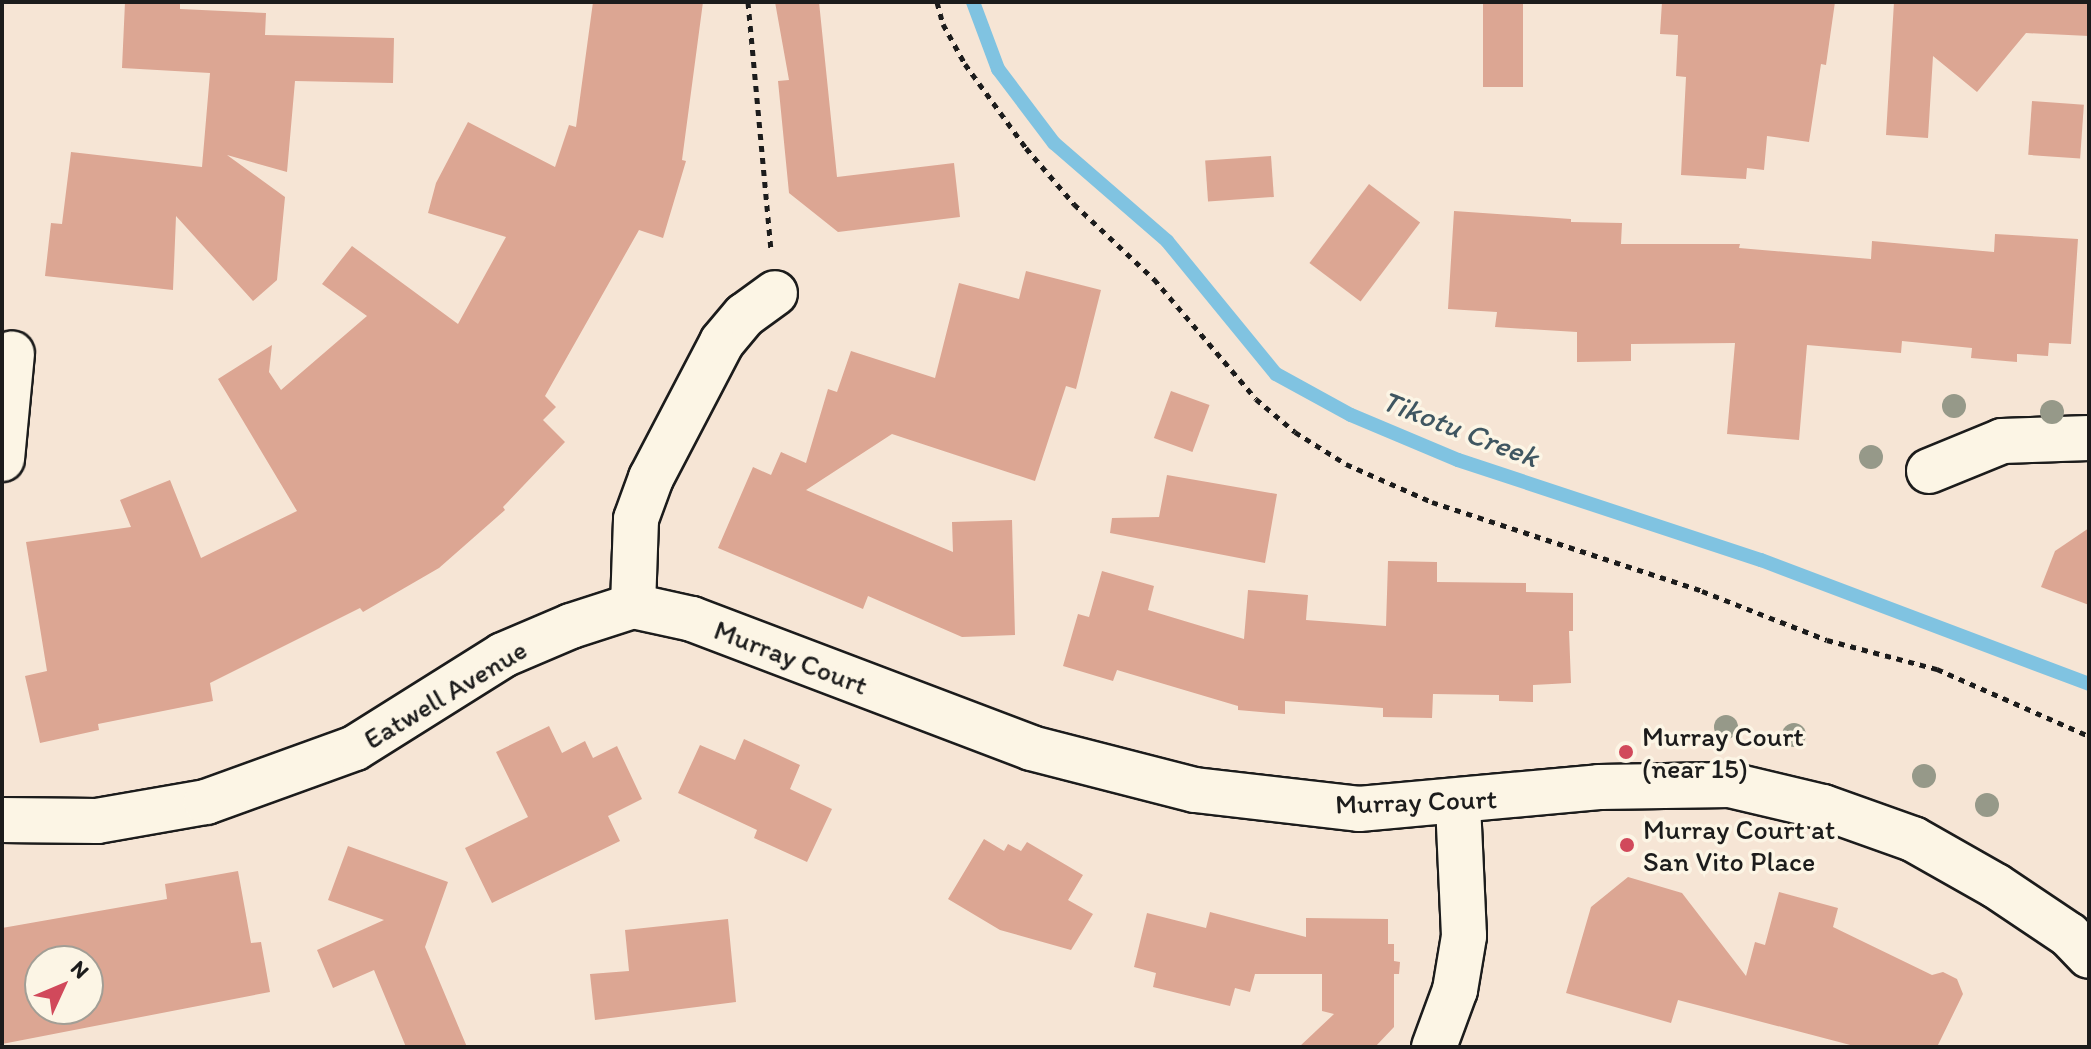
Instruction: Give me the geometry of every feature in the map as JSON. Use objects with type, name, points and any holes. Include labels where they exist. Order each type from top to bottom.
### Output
[{"type":"street","points":[[633,606],[636,519],[651,478],[722,342],[745,315],[775,293]]},
{"type":"street","points":[[2,459],[12,353]]},
{"type":"street","points":[[1929,471],[2002,441],[2089,438]]},
{"type":"street","name":"Murray Court","points":[[633,606],[692,619],[1031,748],[1195,790],[1359,809],[1599,787],[1730,785],[1823,807],[1927,847],[2009,894],[2069,935],[2089,956]]},
{"type":"street","name":"Eatwell Avenue","points":[[2,820],[97,821],[206,802],[355,748],[503,655],[571,626],[633,606]]},
{"type":"street","points":[[1434,1047],[1455,990],[1464,936],[1458,802]]},
{"type":"path","points":[[748,2],[775,293]]},
{"type":"path","points":[[937,2],[943,24],[965,64],[1026,148],[1074,204],[1163,289],[1256,399],[1295,432],[1346,464],[1432,502],[1702,591],[1827,640],[1937,669],[2089,736]]},
{"type":"building","points":[[125,2],[180,2],[180,9],[266,13],[265,35],[394,38],[393,83],[295,81],[287,172],[227,155],[285,197],[277,280],[253,301],[176,216],[173,290],[45,276],[51,223],[62,224],[71,152],[202,167],[210,73],[122,68]]},
{"type":"building","points":[[593,2],[703,2],[682,160],[686,161],[663,238],[639,230],[545,396],[556,407],[543,420],[565,442],[503,507],[505,510],[439,568],[363,612],[360,608],[210,683],[213,701],[98,724],[99,730],[40,743],[25,676],[47,671],[26,542],[131,527],[120,500],[170,480],[201,558],[297,511],[218,379],[272,345],[269,372],[281,390],[367,316],[322,284],[352,246],[458,324],[506,237],[428,213],[436,183],[468,122],[555,167],[569,125],[576,127]]},
{"type":"building","points":[[775,2],[819,2],[837,177],[954,163],[960,217],[838,232],[789,193],[778,81],[789,80]]},
{"type":"building","points":[[1483,2],[1523,2],[1523,87],[1483,87]]},
{"type":"building","points":[[1662,2],[1835,2],[1826,65],[1821,64],[1809,142],[1767,136],[1764,170],[1747,168],[1746,179],[1681,175],[1686,77],[1676,76],[1678,35],[1660,34]]},
{"type":"building","points":[[1894,2],[2089,2],[2089,36],[2026,33],[1977,92],[1933,56],[1928,138],[1886,135]]},
{"type":"building","points":[[2032,101],[2084,105],[2080,158],[2028,155]]},
{"type":"building","points":[[1271,156],[1274,197],[1208,202],[1205,161]]},
{"type":"building","points":[[1369,184],[1420,223],[1361,302],[1309,263]]},
{"type":"building","points":[[1454,211],[1571,219],[1571,222],[1622,223],[1621,244],[1740,244],[1739,248],[1871,259],[1872,241],[1994,252],[1995,234],[2078,239],[2071,344],[2049,343],[2048,356],[2017,354],[2017,362],[1971,358],[1972,348],[1902,341],[1901,353],[1807,345],[1799,440],[1727,434],[1735,343],[1631,344],[1631,361],[1577,362],[1577,332],[1495,327],[1497,312],[1448,309]]},
{"type":"building","points":[[1026,271],[1101,290],[1076,389],[1066,386],[1035,481],[892,434],[806,490],[953,552],[952,522],[1012,520],[1015,635],[962,637],[868,596],[863,609],[718,548],[753,467],[771,475],[781,452],[806,463],[828,389],[837,392],[851,351],[935,378],[959,283],[1019,299]]},
{"type":"building","points":[[1171,391],[1210,405],[1192,452],[1154,438]]},
{"type":"building","points":[[1167,475],[1277,494],[1265,563],[1110,533],[1112,518],[1159,517]]},
{"type":"building","points":[[2089,528],[2089,605],[2041,587],[2055,551]]},
{"type":"building","points":[[1388,561],[1437,562],[1437,582],[1526,583],[1526,592],[1573,593],[1573,631],[1569,631],[1571,683],[1533,685],[1533,702],[1499,701],[1499,695],[1433,694],[1432,718],[1383,717],[1383,708],[1285,701],[1285,714],[1238,710],[1238,706],[1117,670],[1113,681],[1063,666],[1078,614],[1089,617],[1102,571],[1154,586],[1148,610],[1244,639],[1248,590],[1308,595],[1306,620],[1386,626]]},
{"type":"building","points":[[549,726],[562,753],[585,741],[593,758],[617,746],[642,799],[608,816],[620,841],[492,903],[465,848],[528,817],[496,752]]},
{"type":"building","points":[[744,739],[800,765],[790,789],[832,809],[807,862],[754,838],[757,830],[678,793],[700,745],[735,760]]},
{"type":"building","points":[[984,839],[1004,851],[1008,844],[1021,851],[1027,842],[1083,875],[1068,900],[1093,914],[1071,950],[1000,930],[948,899]]},
{"type":"building","points":[[348,846],[448,882],[425,947],[467,1047],[406,1047],[374,970],[333,988],[317,950],[384,920],[328,900]]},
{"type":"building","points":[[238,871],[251,943],[261,942],[270,992],[104,1024],[104,945],[24,945],[24,1025],[100,1025],[2,1044],[2,928],[167,899],[165,884]]},
{"type":"building","points":[[1628,877],[1682,893],[1746,976],[1755,942],[1765,945],[1779,892],[1838,908],[1833,927],[1932,975],[1943,972],[1957,979],[1963,994],[1937,1047],[1858,1047],[1678,1000],[1671,1023],[1566,993],[1591,907]]},
{"type":"building","points":[[1210,912],[1306,937],[1306,918],[1388,919],[1388,944],[1394,944],[1394,961],[1400,962],[1399,974],[1394,974],[1394,1027],[1375,1047],[1299,1047],[1334,1014],[1322,1011],[1322,974],[1255,974],[1250,992],[1235,988],[1230,1006],[1153,987],[1156,973],[1134,967],[1147,913],[1206,928]]},
{"type":"building","points":[[728,919],[736,1002],[595,1020],[590,974],[629,971],[625,930]]},
{"type":"waterway","name":"Tikotu Creek","points":[[973,2],[998,69],[1054,143],[1167,241],[1276,374],[1351,415],[1458,460],[1761,560],[2089,684]]},
{"type":"place","name":"Murray Court (near 15)","points":[[1626,752]]},
{"type":"place","name":"Murray Court at San Vito Place","points":[[1627,845]]}]
